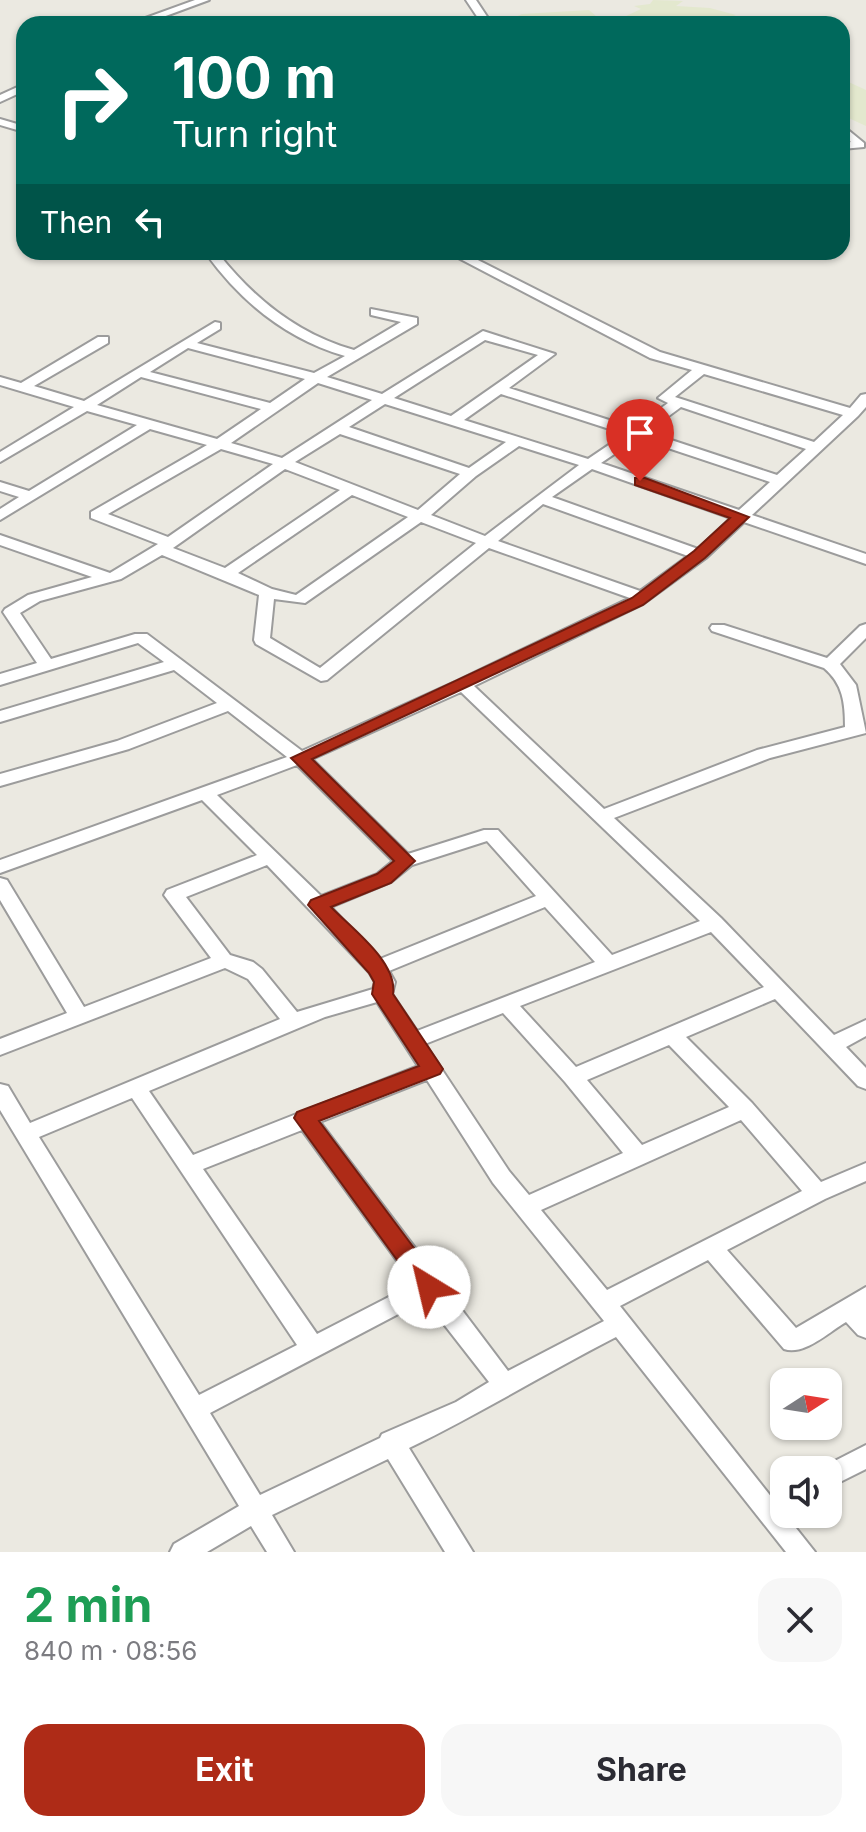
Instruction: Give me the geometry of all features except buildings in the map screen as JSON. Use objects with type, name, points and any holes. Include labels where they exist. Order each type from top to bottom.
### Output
[{"type":"street","points":[[157,16],[204,0]]},
{"type":"street","points":[[850,136],[860,145],[850,146]]},
{"type":"street","points":[[217,260],[229,278],[259,307],[326,349],[356,355]]},
{"type":"street","points":[[469,260],[655,355],[853,413]]},
{"type":"street","points":[[376,312],[412,321],[316,378],[220,444],[96,515],[267,593],[299,600],[421,515],[471,473],[518,440]]},
{"type":"street","points":[[0,458],[215,326]]},
{"type":"street","points":[[12,614],[34,598],[110,578],[166,546],[284,463],[389,399],[483,335],[548,354],[455,420]]},
{"type":"street","points":[[23,387],[103,340]]},
{"type":"street","points":[[187,344],[389,399],[866,559]]},
{"type":"street","points":[[703,368],[665,398],[816,447]]},
{"type":"street","points":[[140,373],[272,408]]},
{"type":"street","points":[[0,381],[284,463],[487,542],[642,597]]},
{"type":"street","points":[[499,389],[780,481]]},
{"type":"street","points":[[0,867],[300,758],[463,685],[642,597],[700,555],[866,398]]},
{"type":"street","points":[[267,593],[262,640],[321,676],[541,498],[679,402]]},
{"type":"street","points":[[0,515],[150,423]]},
{"type":"street","points":[[340,429],[471,473]]},
{"type":"street","points":[[0,486],[31,496]]},
{"type":"street","points":[[227,574],[351,489]]},
{"type":"street","points":[[541,498],[700,555]]},
{"type":"street","points":[[0,540],[110,578]]},
{"type":"street","points":[[0,598],[47,665]]},
{"type":"street","points":[[600,817],[748,757],[816,737],[860,729],[843,673],[830,664],[718,628]]},
{"type":"street","points":[[830,664],[866,629]]},
{"type":"street","points":[[0,680],[141,637],[300,758],[405,861]]},
{"type":"street","points":[[0,717],[176,664]]},
{"type":"street","points":[[463,685],[714,923],[866,1081]]},
{"type":"street","points":[[0,780],[123,745],[229,705]]},
{"type":"street","points":[[205,793],[377,968],[385,982],[382,994],[501,1177],[620,1324],[770,1498]]},
{"type":"street","points":[[318,905],[384,878],[405,861],[491,834],[607,963]]},
{"type":"street","points":[[224,961],[174,895],[270,857]]},
{"type":"street","points":[[0,884],[80,1017]]},
{"type":"street","points":[[377,968],[549,898]]},
{"type":"street","points":[[411,1041],[714,923]]},
{"type":"street","points":[[0,1047],[224,961],[236,960],[254,972],[293,1022]]},
{"type":"street","points":[[573,1077],[777,990]]},
{"type":"street","points":[[28,1133],[319,1011],[382,994]]},
{"type":"street","points":[[506,1004],[573,1077],[639,1157]]},
{"type":"street","points":[[832,1046],[866,1027]]},
{"type":"street","points":[[672,1035],[744,1109],[817,1193]]},
{"type":"street","points":[[190,1165],[432,1069]]},
{"type":"street","points":[[136,1088],[313,1348]]},
{"type":"street","points":[[0,1092],[28,1133],[281,1552]]},
{"type":"street","points":[[527,1206],[744,1109]]},
{"type":"street","points":[[305,1118],[505,1385]]},
{"type":"street","points":[[604,1303],[817,1193],[866,1172]]},
{"type":"street","points":[[711,1248],[793,1342],[857,1302],[866,1328]]},
{"type":"street","points":[[195,1409],[429,1287]]},
{"type":"street","points":[[183,1552],[256,1510],[391,1442],[465,1409],[620,1324]]},
{"type":"street","points":[[391,1442],[460,1552]]},
{"type":"street","points":[[842,1469],[866,1456]]},
{"type":"street","points":[[789,1528],[802,1552]]},
{"type":"green space","points":[[653,0],[683,1],[676,6],[710,8],[736,15],[626,16],[641,9],[634,6],[650,4]]},
{"type":"green space","points":[[589,10],[596,16],[518,16]]},
{"type":"green space","points":[[850,83],[866,90],[866,126],[850,119]]},
{"type":"route","points":[[429,1287],[305,1118],[432,1069],[382,994],[385,982],[377,968],[318,905],[384,878],[405,861],[300,758],[463,685],[637,601],[700,555],[741,517],[640,481]]}]
